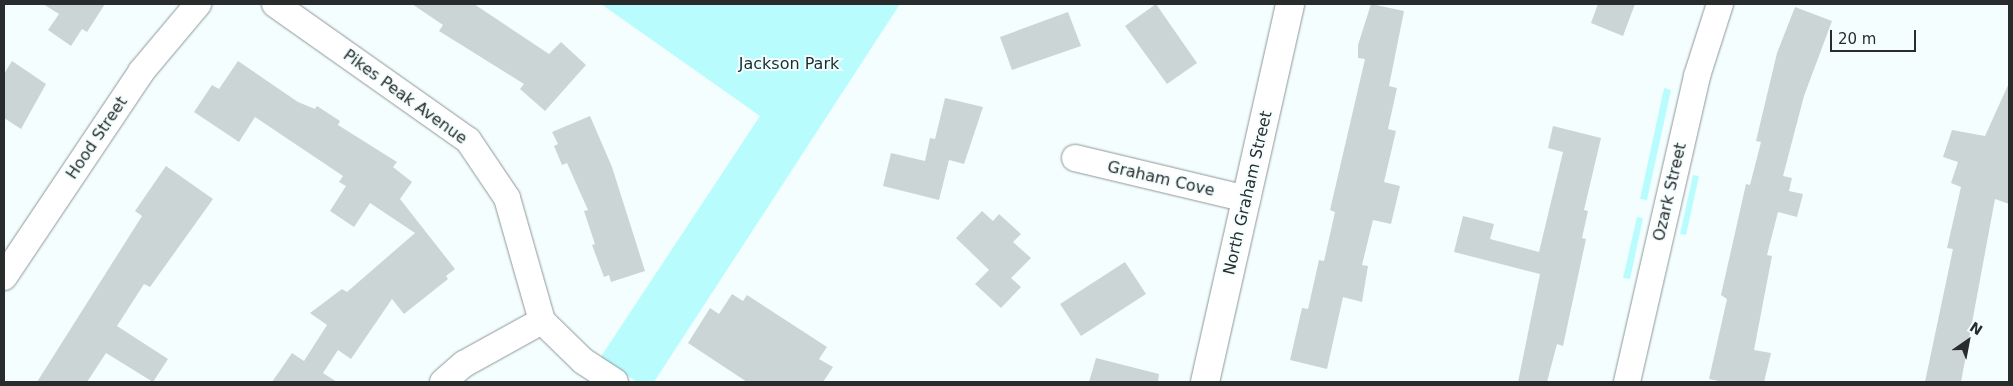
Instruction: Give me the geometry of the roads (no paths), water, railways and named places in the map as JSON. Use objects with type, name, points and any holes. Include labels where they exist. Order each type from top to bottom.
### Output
[{"type":"main road","name":"North Graham Street","points":[[1205,382],[1290,4]]},
{"type":"street","name":"Hood Street","points":[[4,277],[141,72],[198,4]]},
{"type":"street","name":"Pikes Peak Avenue","points":[[276,4],[468,140],[507,198],[542,321],[583,361],[615,382]]},
{"type":"street","name":"Ozark Street","points":[[1627,382],[1697,76],[1720,4]]},
{"type":"street","name":"Graham Cove","points":[[1075,158],[1247,199]]},
{"type":"street","points":[[443,382],[464,364],[542,321]]},
{"type":"park label","name":"Jackson Park","points":[[789,64]]}]
